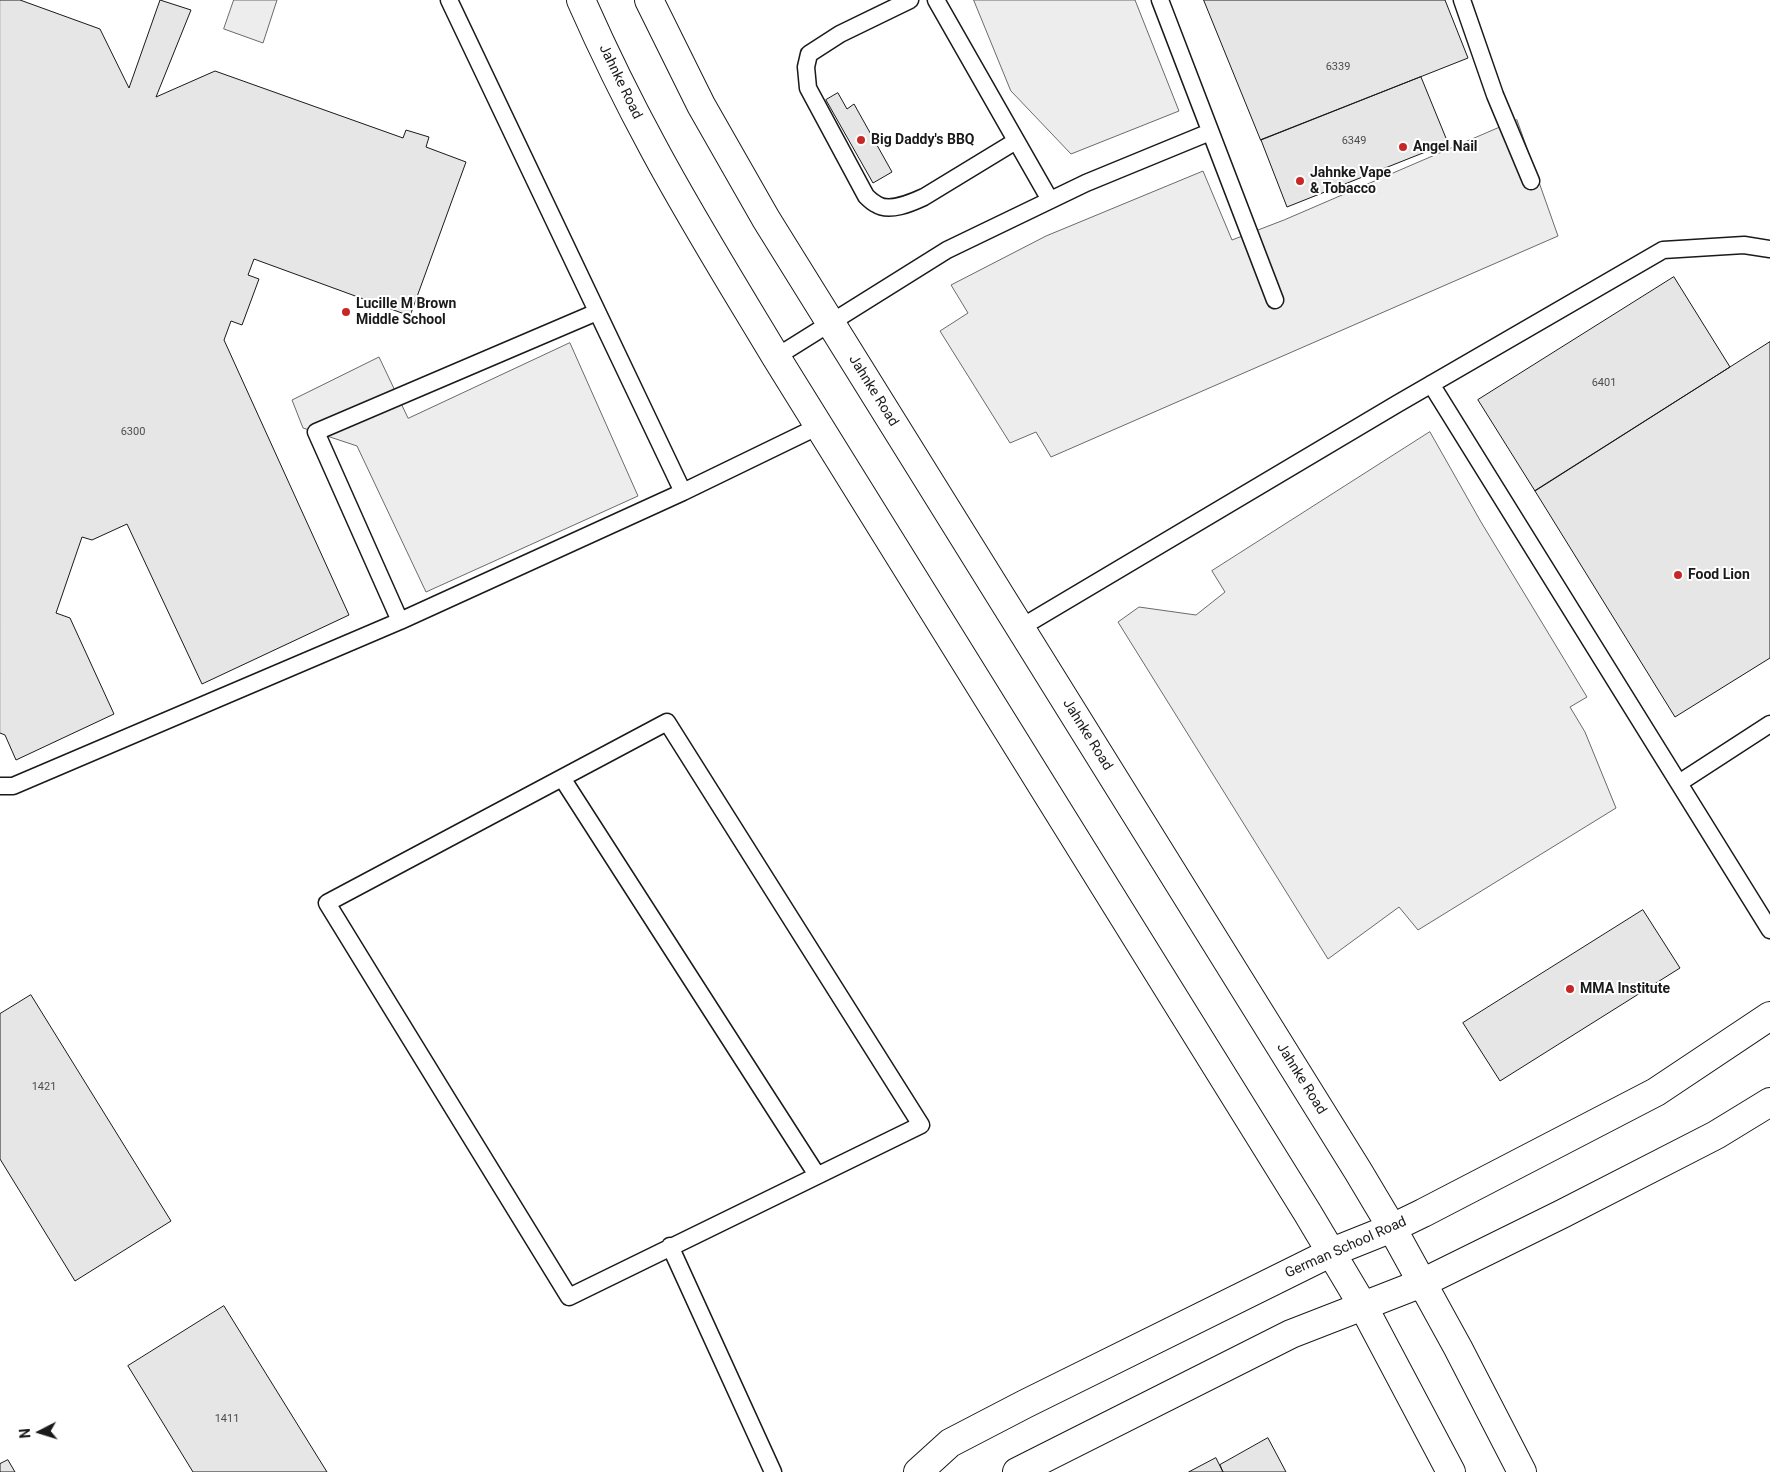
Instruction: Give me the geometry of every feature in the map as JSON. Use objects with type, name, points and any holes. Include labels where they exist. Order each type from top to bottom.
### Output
[{"type":"main road","name":"Jahnke Road","points":[[581,0],[624,92],[653,148],[776,357],[1258,1130],[1332,1252],[1363,1306],[1451,1472]]},
{"type":"main road","name":"Jahnke Road","points":[[649,0],[701,105],[730,158],[1392,1228],[1458,1348],[1522,1472]]},
{"type":"main road","name":"German School Road","points":[[918,1472],[950,1443],[1025,1404],[1332,1252],[1392,1228],[1656,1092],[1770,1016]]},
{"type":"main road","points":[[1017,1472],[1292,1334],[1422,1284],[1716,1135],[1770,1102]]},
{"type":"lane","points":[[449,0],[683,492]]},
{"type":"lane","points":[[910,0],[833,39],[809,54],[806,66],[808,88],[866,196],[877,206],[892,207],[910,204],[1016,140]]},
{"type":"lane","points":[[936,0],[1050,200]]},
{"type":"lane","points":[[1160,0],[1274,300]]},
{"type":"lane","points":[[1462,0],[1495,95],[1531,181]]},
{"type":"lane","points":[[776,357],[947,250],[1050,200],[1210,132]]},
{"type":"lane","points":[[1020,628],[1431,384],[1662,250],[1744,246],[1770,249]]},
{"type":"lane","points":[[400,621],[316,432],[597,312]]},
{"type":"lane","points":[[1431,384],[1770,930]]},
{"type":"lane","points":[[0,786],[13,786],[400,621],[683,492],[819,426]]},
{"type":"lane","points":[[667,722],[921,1125],[569,1297],[327,903],[562,778],[667,722]]},
{"type":"lane","points":[[1679,783],[1770,724]]},
{"type":"lane","points":[[562,778],[817,1175]]},
{"type":"lane","points":[[670,1246],[773,1472]]},
{"type":"shaded area","points":[[234,0],[277,0],[263,43],[224,29]]},
{"type":"shaded area","points":[[974,0],[1135,0],[1179,111],[1071,154],[1011,91]]},
{"type":"shaded area","points":[[1517,120],[1558,236],[1051,457],[1036,432],[1010,443],[940,331],[968,313],[951,285],[1046,236],[1203,171],[1232,240],[1284,220]]},
{"type":"shaded area","points":[[570,343],[638,496],[426,592],[357,446],[303,428],[292,400],[379,357],[408,418]]},
{"type":"shaded area","points":[[1430,432],[1481,522],[1587,697],[1570,707],[1585,732],[1616,808],[1418,930],[1399,907],[1328,959],[1118,622],[1139,607],[1196,615],[1225,592],[1212,571]]},
{"type":"building","points":[[0,0],[20,0],[100,29],[129,88],[160,0],[191,10],[156,97],[215,71],[403,138],[406,130],[429,137],[426,147],[466,162],[410,316],[254,259],[248,275],[259,279],[242,325],[231,321],[224,340],[349,615],[202,684],[127,524],[92,540],[82,537],[56,613],[70,618],[114,714],[16,760],[5,735],[0,733]]},
{"type":"building","points":[[1204,0],[1445,0],[1468,58],[1261,140]]},
{"type":"building","points":[[1421,77],[1448,143],[1287,207],[1261,140]]},
{"type":"building","name":"Big Daddy's BBQ","points":[[838,93],[847,109],[854,104],[892,172],[873,183],[826,100]]},
{"type":"building","points":[[1674,277],[1730,367],[1535,491],[1478,400]]},
{"type":"building","name":"Food Lion","points":[[1770,342],[1770,658],[1675,717],[1535,491]]},
{"type":"building","points":[[1643,910],[1680,968],[1500,1081],[1463,1023]]},
{"type":"building","points":[[31,995],[171,1221],[75,1281],[0,1159],[0,1014]]},
{"type":"building","points":[[224,1306],[327,1472],[193,1472],[128,1366]]},
{"type":"building","points":[[1268,1438],[1286,1472],[1223,1472],[1220,1465]]},
{"type":"building","points":[[1216,1458],[1223,1472],[1189,1472]]},
{"type":"building","points":[[8,1460],[15,1472],[0,1472],[0,1464]]},
{"type":"place","name":"Big Daddy's BBQ","points":[[861,140]]},
{"type":"place","name":"Angel Nail","points":[[1403,147]]},
{"type":"place","name":"Jahnke Vape & Tobacco","points":[[1300,181]]},
{"type":"place","name":"Lucille M Brown Middle School","points":[[346,312]]},
{"type":"place","name":"Food Lion","points":[[1678,575]]},
{"type":"place","name":"MMA Institute","points":[[1570,989]]}]
